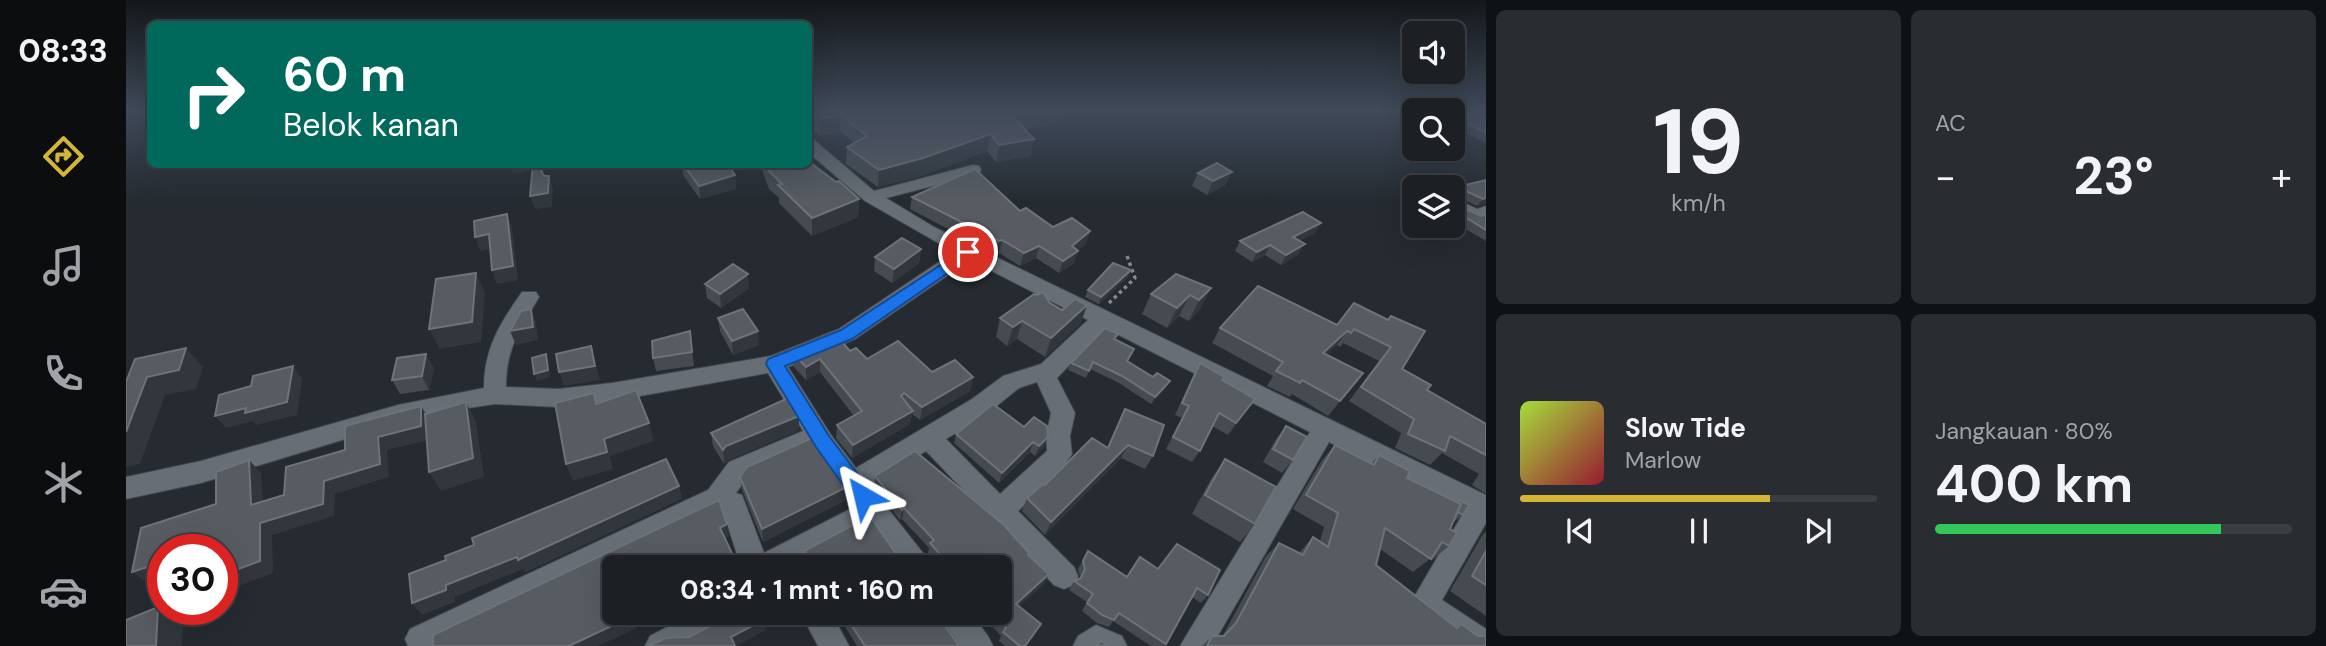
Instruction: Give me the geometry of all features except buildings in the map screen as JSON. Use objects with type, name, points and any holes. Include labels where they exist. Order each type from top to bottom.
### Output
[{"type":"street","points":[[812,146],[871,197],[927,232],[1484,507],[1414,596],[1485,646]]},
{"type":"street","points":[[871,197],[973,170]]},
{"type":"street","points":[[1465,208],[1482,217]]},
{"type":"street","points":[[126,488],[201,472],[398,414],[495,395],[558,398],[612,392],[774,364],[847,334],[968,252]]},
{"type":"street","points":[[495,395],[494,363],[498,346],[505,330],[529,297]]},
{"type":"street","points":[[1000,510],[1060,454],[1058,436],[1063,413],[1046,378],[1049,370],[1102,317]]},
{"type":"street","points":[[774,364],[818,435],[908,555]]},
{"type":"street","points":[[853,483],[980,406],[1011,382],[1049,370]]},
{"type":"street","points":[[1195,646],[1309,458],[1323,429]]},
{"type":"street","points":[[421,639],[717,498],[738,470],[818,435]]},
{"type":"street","points":[[929,438],[1065,576]]},
{"type":"street","points":[[717,498],[733,503],[766,555]]},
{"type":"street","points":[[790,555],[873,510]]},
{"type":"street","points":[[660,646],[701,625]]},
{"type":"street","points":[[822,625],[834,646]]},
{"type":"street","points":[[962,625],[978,646]]},
{"type":"street","points":[[1088,646],[1096,640],[1112,646]]},
{"type":"path","points":[[1102,317],[1112,298],[1136,278],[1127,256]]},
{"type":"route","points":[[863,496],[822,442],[774,364],[847,334],[968,252]]}]
